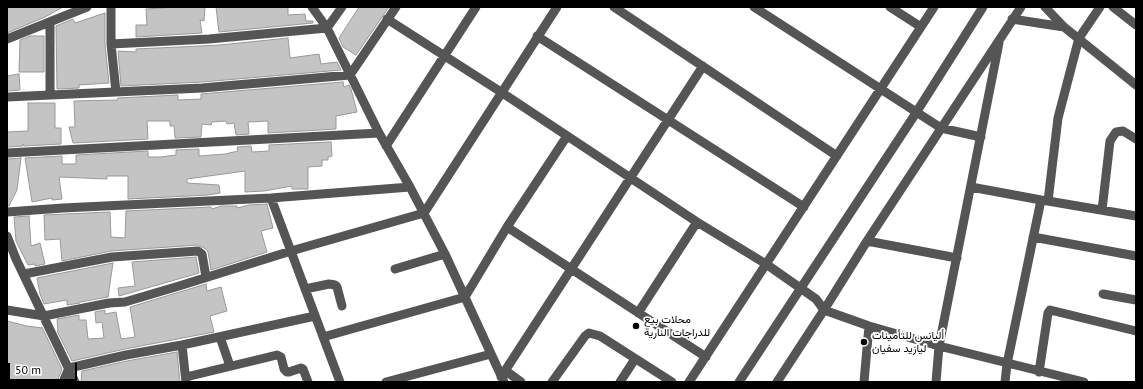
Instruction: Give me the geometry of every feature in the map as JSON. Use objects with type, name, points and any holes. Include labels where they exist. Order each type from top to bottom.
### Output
[{"type":"street","points":[[7,39],[87,7]]},
{"type":"street","points":[[111,7],[111,44],[116,92]]},
{"type":"street","points":[[312,7],[327,28],[379,133],[424,213],[445,254],[491,354],[504,377],[521,382]]},
{"type":"street","points":[[111,44],[209,39],[327,28],[342,7]]},
{"type":"street","points":[[350,75],[396,7]]},
{"type":"street","points":[[386,146],[476,7]]},
{"type":"street","points":[[7,310],[44,316],[109,303],[125,302],[291,251],[424,213],[557,7]]},
{"type":"street","points":[[614,7],[836,156]]},
{"type":"street","points":[[754,7],[941,128],[981,137]]},
{"type":"street","points":[[890,7],[921,27]]},
{"type":"street","points":[[689,382],[934,7]]},
{"type":"street","points":[[739,382],[983,7]]},
{"type":"street","points":[[777,382],[867,241],[1021,7]]},
{"type":"street","points":[[1044,7],[1064,27],[1136,85]]},
{"type":"street","points":[[1005,382],[1007,364],[1033,237],[1044,200],[1058,118],[1079,38],[1100,7]]},
{"type":"street","points":[[1113,7],[1136,25]]},
{"type":"street","points":[[387,19],[501,92],[697,222],[766,264],[816,299],[824,310],[869,326],[939,346],[1084,382]]},
{"type":"street","points":[[1012,19],[1064,27]]},
{"type":"street","points":[[50,22],[50,95]]},
{"type":"street","points":[[538,36],[804,207]]},
{"type":"street","points":[[936,382],[939,346],[1000,38]]},
{"type":"street","points":[[504,377],[703,66]]},
{"type":"street","points":[[7,97],[202,88],[350,75]]},
{"type":"street","points":[[1102,210],[1110,141],[1116,132],[1123,131],[1136,139]]},
{"type":"street","points":[[7,153],[379,133]]},
{"type":"street","points":[[324,337],[465,297],[507,227],[567,136]]},
{"type":"street","points":[[7,212],[271,198],[410,186]]},
{"type":"street","points":[[971,187],[1136,216]]},
{"type":"street","points":[[271,198],[340,382]]},
{"type":"street","points":[[638,313],[697,222]]},
{"type":"street","points":[[507,227],[706,357]]},
{"type":"street","points":[[7,236],[12,259],[24,274],[75,382]]},
{"type":"street","points":[[1033,237],[1136,256]]},
{"type":"street","points":[[867,241],[957,258]]},
{"type":"street","points":[[24,274],[112,257],[198,251],[202,254],[206,277]]},
{"type":"street","points":[[395,269],[445,254]]},
{"type":"street","points":[[305,289],[329,284],[335,285],[337,287],[342,306]]},
{"type":"street","points":[[1103,294],[1136,300]]},
{"type":"street","points":[[1039,372],[1048,312],[1050,310],[1136,331]]},
{"type":"street","points":[[69,368],[126,355],[182,346],[315,316]]},
{"type":"street","points":[[864,382],[869,326]]},
{"type":"street","points":[[552,382],[585,336],[589,333],[600,336],[672,382]]},
{"type":"street","points":[[220,337],[230,366]]},
{"type":"street","points":[[182,346],[186,379],[230,366],[280,356],[284,369],[287,372],[300,368],[303,369],[308,382]]},
{"type":"street","points":[[386,382],[491,354]]},
{"type":"street","points":[[620,382],[635,358]]},
{"type":"street","points":[[64,382],[69,368]]},
{"type":"building","points":[[7,7],[63,7],[45,17],[7,33]]},
{"type":"building","points":[[205,7],[204,21],[200,20],[202,33],[136,37],[136,25],[147,25],[146,9]]},
{"type":"building","points":[[216,7],[288,7],[288,15],[305,14],[306,21],[313,21],[313,23],[219,32]]},
{"type":"building","points":[[359,7],[389,7],[356,55],[343,47],[339,38]]},
{"type":"building","points":[[105,13],[105,44],[109,83],[79,85],[79,88],[57,89],[56,26],[73,19],[75,23]]},
{"type":"building","points":[[30,36],[44,36],[44,72],[19,72],[20,40]]},
{"type":"building","points":[[288,38],[290,58],[319,54],[321,64],[337,62],[341,70],[202,82],[121,86],[118,51],[136,52],[136,49],[220,45]]},
{"type":"building","points":[[19,74],[20,90],[7,91],[7,76]]},
{"type":"building","points":[[343,82],[344,87],[349,85],[351,89],[357,112],[336,116],[336,129],[268,133],[268,121],[248,122],[249,134],[236,135],[234,123],[227,124],[226,121],[212,122],[211,125],[202,124],[201,137],[175,138],[174,126],[170,126],[170,121],[147,121],[148,139],[73,143],[69,127],[75,127],[74,101],[117,100],[118,98],[178,95],[178,100],[201,99],[201,94]]},
{"type":"building","points":[[28,103],[55,103],[55,128],[61,128],[61,144],[24,146],[23,144],[23,146],[7,147],[7,132],[28,131]]},
{"type":"building","points":[[331,142],[332,156],[328,157],[328,160],[322,160],[322,166],[308,167],[308,189],[292,189],[292,186],[264,191],[245,192],[245,171],[187,179],[187,183],[219,185],[220,193],[208,195],[128,199],[128,176],[107,176],[107,179],[59,177],[62,199],[52,200],[52,198],[32,202],[25,158],[62,156],[62,164],[76,164],[76,155],[148,151],[148,157],[160,157],[176,155],[176,150],[199,149],[199,156],[225,154],[238,151],[237,147],[251,146],[252,152],[269,151],[269,145]]},
{"type":"building","points":[[21,158],[17,190],[9,206],[7,206],[7,159]]},
{"type":"building","points":[[267,204],[273,228],[261,231],[267,252],[211,270],[208,252],[206,249],[198,245],[111,251],[62,261],[60,239],[45,240],[44,215],[110,212],[111,237],[125,238],[126,211],[211,207],[212,209],[221,206],[237,206],[237,208],[249,205]]},
{"type":"building","points":[[29,216],[31,246],[40,243],[45,264],[35,266],[35,264],[28,265],[16,241],[14,217]]},
{"type":"building","points":[[196,257],[199,273],[119,296],[118,288],[135,286],[132,262]]},
{"type":"building","points":[[113,263],[108,297],[67,305],[67,300],[44,304],[40,294],[37,278]]},
{"type":"building","points":[[206,284],[207,291],[221,287],[227,311],[210,316],[214,332],[72,361],[57,331],[57,319],[79,315],[79,320],[86,320],[88,339],[104,338],[102,322],[96,323],[95,312],[105,310],[105,314],[116,312],[121,339],[135,337],[130,307]]},
{"type":"building","points":[[7,321],[27,326],[42,327],[62,369],[57,382],[12,382],[7,379]]},
{"type":"building","points":[[177,352],[180,382],[81,382],[82,371]]},
{"type":"place","name":"محلات بيع للدراجات النارية","points":[[636,326]]},
{"type":"place","name":"أليانس للتأمينات ليازيد سفيان","points":[[864,342]]}]
